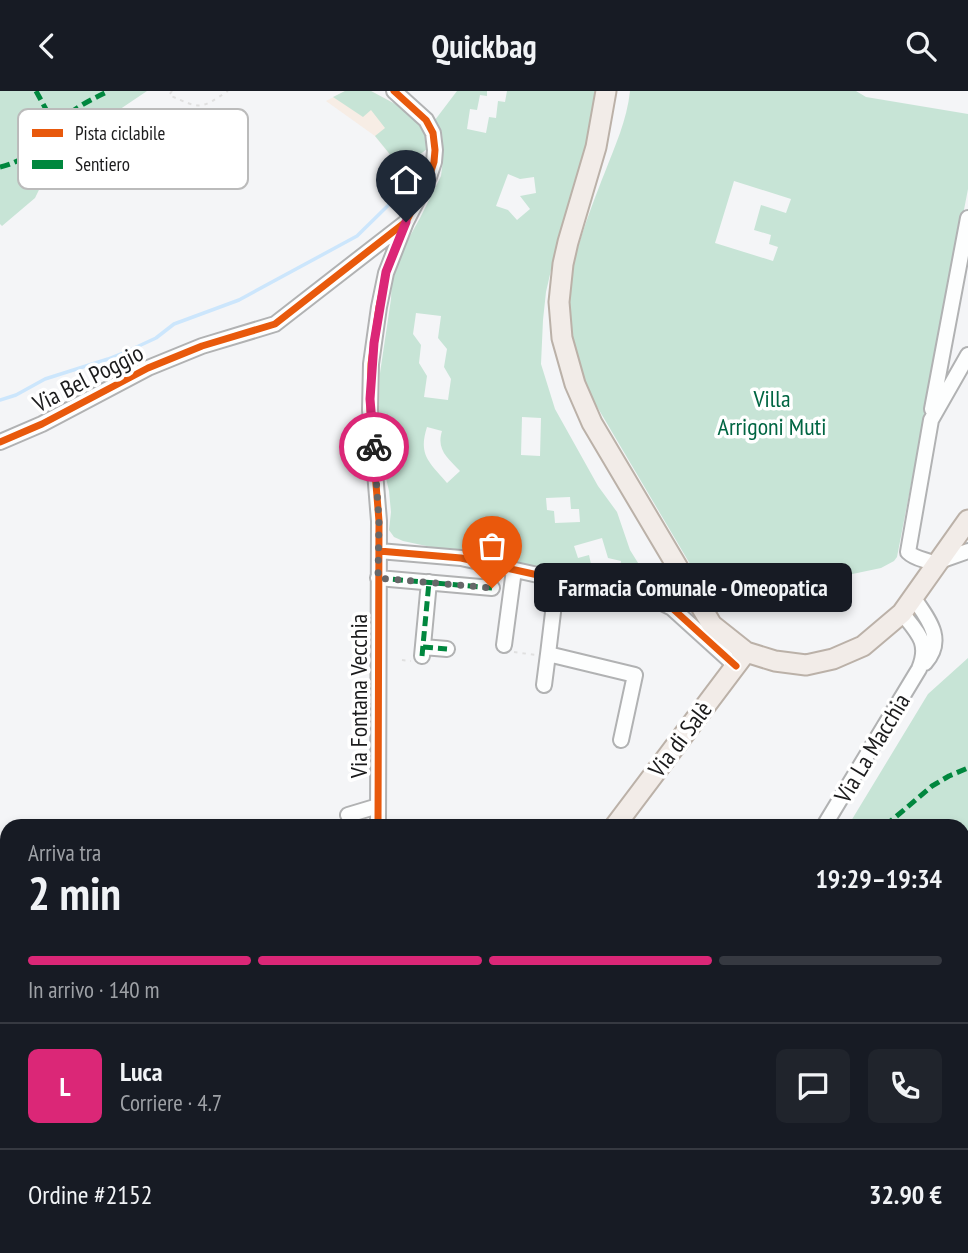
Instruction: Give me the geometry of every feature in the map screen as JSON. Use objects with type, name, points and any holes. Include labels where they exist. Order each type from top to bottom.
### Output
[{"type":"main road","points":[[606,91],[596,147],[563,264],[559,302],[562,338],[575,384],[592,423],[712,625],[727,644],[741,658],[778,672],[813,674],[835,668],[869,652],[889,633],[968,520]]},
{"type":"main road","name":"Via di Salè","points":[[620,819],[741,658]]},
{"type":"street","name":"Via Fontana Vecchia","points":[[378,819],[379,551],[370,376],[386,272],[406,222],[429,177],[434,162],[435,145],[433,133],[426,120],[394,91]]},
{"type":"street","points":[[968,218],[908,552],[919,559],[936,563],[968,551]]},
{"type":"street","name":"Via Bel Poggio","points":[[0,442],[42,424],[148,368],[202,346],[275,324],[406,222]]},
{"type":"street","points":[[930,420],[968,355]]},
{"type":"street","points":[[356,441],[373,436]]},
{"type":"street","points":[[379,551],[461,558],[650,599],[672,608],[741,658]]},
{"type":"street","points":[[458,585],[461,558]]},
{"type":"street","points":[[506,649],[514,569]]},
{"type":"street","points":[[378,578],[492,588]]},
{"type":"street","points":[[544,685],[542,655],[557,579]]},
{"type":"street","points":[[429,582],[417,655],[447,649]]},
{"type":"street","name":"Via La Macchia","points":[[828,819],[925,656],[921,637],[908,605]]},
{"type":"street","points":[[542,655],[635,675],[621,740]]},
{"type":"street","points":[[348,815],[378,806]]},
{"type":"path","points":[[172,91],[169,95],[197,107],[212,102],[228,91]]},
{"type":"path","points":[[506,649],[542,655]]},
{"type":"path","points":[[402,660],[417,655]]},
{"type":"shaded area","points":[[345,91],[371,91],[412,113],[401,168],[375,136],[326,101]]},
{"type":"green space","points":[[0,91],[147,91],[120,109],[18,109],[18,189],[39,189],[35,198],[2,226]]},
{"type":"green space","points":[[345,91],[371,91],[412,113],[424,128],[430,147],[401,168],[375,136],[385,128],[371,110],[363,117],[333,97]]},
{"type":"green space","points":[[457,91],[487,91],[487,96],[480,95],[477,110],[470,109],[467,129],[486,133],[489,117],[496,118],[498,101],[505,102],[507,91],[595,91],[574,205],[546,292],[541,364],[555,409],[598,486],[617,512],[630,550],[658,595],[403,541],[394,537],[389,530],[391,512],[379,411],[380,373],[391,299],[392,272],[441,176],[442,132],[435,120]],"holes":[[[508,174],[520,179],[534,177],[536,193],[520,196],[530,209],[517,220],[508,210],[496,206]],[[416,313],[441,316],[438,338],[447,349],[444,367],[451,379],[448,400],[424,397],[427,376],[419,363],[421,345],[413,334]],[[522,417],[541,418],[540,456],[521,455]],[[427,427],[442,431],[442,449],[460,471],[447,483],[427,458]],[[570,497],[571,509],[579,509],[580,522],[555,523],[554,511],[547,510],[546,498]],[[602,538],[608,558],[621,561],[619,578],[596,575],[598,563],[591,564],[589,555],[578,558],[574,546]]]},
{"type":"green space","name":"Villa Arrigoni Muti","points":[[630,91],[856,91],[866,97],[968,114],[968,189],[897,557],[894,561],[881,568],[719,602],[706,591],[586,388],[574,356],[567,296],[580,241],[620,133]],"holes":[[[734,181],[791,199],[786,213],[761,205],[754,230],[771,235],[769,244],[778,247],[773,261],[715,243]]]},
{"type":"green space","points":[[968,658],[968,819],[852,819],[928,694]]},
{"type":"waterway","points":[[0,400],[16,395],[45,379],[128,351],[156,338],[174,324],[239,300],[357,236],[415,179]]},
{"type":"marked path","points":[[36,91],[46,109]]},
{"type":"marked path","points":[[76,109],[109,91]]},
{"type":"marked path","points":[[0,167],[18,160]]},
{"type":"marked path","points":[[378,578],[492,588]]},
{"type":"marked path","points":[[422,656],[429,582]]},
{"type":"marked path","points":[[423,647],[447,649]]},
{"type":"marked path","points":[[893,819],[932,786],[968,768]]},
{"type":"cycle path","points":[[378,819],[379,521],[370,410],[371,364],[386,273],[406,222],[429,177],[435,150],[433,133],[426,120],[394,91]]},
{"type":"cycle path","points":[[0,442],[42,424],[148,368],[202,346],[275,324],[403,224]]},
{"type":"cycle path","points":[[379,551],[461,558],[660,602],[672,608],[736,666]]},
{"type":"way so far","points":[[374,447],[379,521],[378,578],[492,588]]},
{"type":"place","name":"Farmacia Comunale - Omeopatica","points":[[492,588]]},
{"type":"route","points":[[374,447],[370,399],[374,343],[386,272],[406,222]]}]
